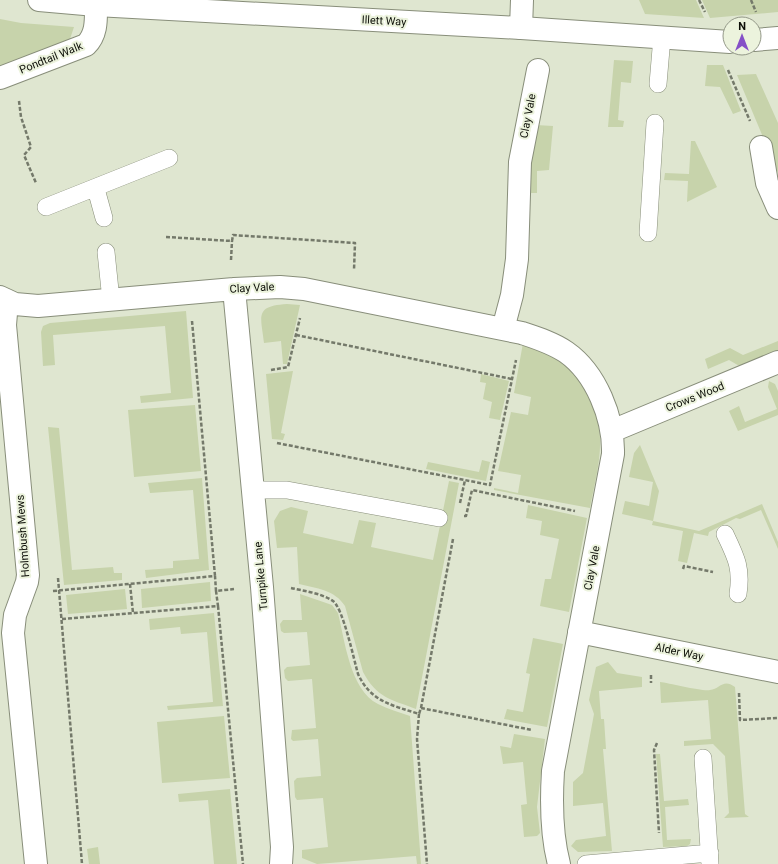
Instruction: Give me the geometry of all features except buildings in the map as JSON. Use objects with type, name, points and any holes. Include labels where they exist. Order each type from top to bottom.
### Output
[{"type":"street","name":"Illett Way","points":[[39,0],[96,5],[521,28],[722,42]]},
{"type":"street","points":[[521,28],[522,0]]},
{"type":"street","name":"Pondtail Walk","points":[[4,76],[86,45],[91,40],[95,29],[96,5]]},
{"type":"street","points":[[762,39],[778,38]]},
{"type":"street","name":"Clay Vale","points":[[512,331],[512,295],[517,259],[520,162],[538,70]]},
{"type":"street","points":[[761,147],[767,183],[778,208]]},
{"type":"street","name":"Clay Vale","points":[[4,299],[28,306],[38,306],[234,289],[280,287],[307,290],[512,331],[555,346],[566,352],[583,367],[597,390],[612,431],[614,444],[612,465],[553,771],[552,821],[559,864]]},
{"type":"street","name":"Turnpike Lane","points":[[234,289],[253,490],[282,847],[281,864]]},
{"type":"street","name":"Holmbush Mews","points":[[4,299],[5,325],[28,575],[27,582],[15,615],[12,634],[36,864]]},
{"type":"street","name":"Crows Wood","points":[[612,431],[778,362]]},
{"type":"street","name":"Alder Way","points":[[579,632],[778,672]]},
{"type":"lane","points":[[658,84],[662,37]]},
{"type":"lane","points":[[648,233],[655,123]]},
{"type":"lane","points":[[46,207],[96,189],[169,158]]},
{"type":"lane","points":[[96,189],[104,218]]},
{"type":"lane","points":[[106,252],[111,300]]},
{"type":"lane","points":[[253,490],[287,490],[438,518]]},
{"type":"lane","points":[[725,534],[737,558],[739,586]]},
{"type":"lane","points":[[586,864],[660,857],[710,859],[703,758]]},
{"type":"path","points":[[726,56],[727,68],[761,147]]},
{"type":"path","points":[[4,76],[21,106],[21,117],[31,147],[24,155],[46,207]]},
{"type":"path","points":[[166,237],[232,241],[233,235],[355,243],[353,298]]},
{"type":"path","points":[[242,373],[288,367],[307,290]]},
{"type":"path","points":[[189,293],[215,576]]},
{"type":"path","points":[[248,442],[270,441],[490,485],[512,379],[512,331]]},
{"type":"path","points":[[296,335],[512,379]]},
{"type":"path","points":[[459,509],[465,480]]},
{"type":"path","points":[[458,514],[466,516],[472,490],[602,516]]},
{"type":"path","points":[[421,708],[453,538]]},
{"type":"path","points":[[683,569],[684,566],[739,586]]},
{"type":"path","points":[[58,575],[82,864]]},
{"type":"path","points":[[130,584],[132,613]]},
{"type":"path","points":[[216,591],[243,864]]},
{"type":"path","points":[[62,619],[218,606]]},
{"type":"path","points":[[650,675],[651,683]]},
{"type":"path","points":[[739,687],[740,720],[778,718]]},
{"type":"path","points":[[419,714],[417,739],[427,864]]},
{"type":"path","points":[[657,743],[654,750],[660,857]]},
{"type":"green space","points":[[639,0],[696,0],[704,18],[645,14]]},
{"type":"green space","points":[[702,0],[778,0],[778,12],[710,18]]},
{"type":"green space","points":[[0,19],[21,23],[74,27],[70,39],[0,67]]},
{"type":"green space","points":[[614,60],[633,61],[631,83],[621,82],[618,120],[624,121],[623,127],[608,127]]},
{"type":"green space","points":[[707,65],[723,65],[741,111],[733,114],[720,87],[705,86]]},
{"type":"green space","points":[[756,74],[778,123],[778,173],[737,75]]},
{"type":"green space","points":[[536,125],[553,126],[549,170],[537,171],[537,193],[528,193],[529,169]]},
{"type":"green space","points":[[691,141],[695,141],[717,187],[687,202],[688,181],[664,180],[665,173],[689,174]]},
{"type":"green space","points":[[287,304],[300,305],[287,364],[283,364],[281,341],[264,343],[261,319],[264,310],[269,307]]},
{"type":"green space","points":[[186,311],[193,398],[141,403],[140,396],[171,393],[165,326],[53,335],[55,365],[43,366],[41,332],[43,326],[50,323]]},
{"type":"green space","points":[[778,341],[778,351],[741,367],[729,360],[708,369],[705,359],[730,348],[743,355]]},
{"type":"green space","points":[[523,343],[549,352],[562,361],[579,379],[592,402],[599,426],[600,447],[590,508],[494,490],[494,488],[518,493],[521,475],[498,471],[511,412],[528,415],[531,397],[514,393]]},
{"type":"green space","points":[[293,371],[281,433],[285,434],[283,440],[272,439],[266,374]]},
{"type":"green space","points":[[481,374],[509,381],[500,420],[489,418],[492,402],[483,399],[486,383],[480,382]]},
{"type":"green space","points":[[769,381],[775,384],[778,391],[778,415],[738,431],[729,411],[739,406],[745,422],[777,409],[768,387]]},
{"type":"green space","points":[[195,405],[201,471],[134,477],[128,410]]},
{"type":"green space","points":[[48,427],[59,428],[72,570],[113,567],[114,573],[122,573],[122,580],[64,585]]},
{"type":"green space","points":[[640,445],[659,491],[653,521],[622,514],[625,501],[649,506],[653,482],[629,477],[634,453]]},
{"type":"green space","points":[[482,460],[490,462],[486,481],[426,469],[428,462],[479,472]]},
{"type":"green space","points":[[202,478],[209,570],[146,578],[145,570],[173,568],[173,561],[199,559],[193,490],[150,493],[148,483]]},
{"type":"green space","points":[[449,481],[459,483],[416,709],[391,700],[379,692],[368,681],[363,672],[345,606],[336,596],[325,590],[299,584],[297,547],[277,548],[274,521],[280,511],[291,507],[308,511],[303,533],[353,544],[359,520],[376,523],[371,547],[433,560]]},
{"type":"green space","points":[[762,504],[778,542],[778,549],[761,510],[740,519],[736,518],[709,532],[708,536],[694,533],[687,563],[678,561],[683,531],[652,525],[653,521],[699,531]]},
{"type":"green space","points":[[528,505],[587,518],[569,612],[540,606],[545,579],[551,579],[559,539],[540,535],[542,521],[526,518]]},
{"type":"green space","points":[[210,582],[211,601],[142,608],[141,589]]},
{"type":"green space","points":[[125,589],[127,609],[68,614],[66,595]]},
{"type":"green space","points":[[300,594],[332,605],[338,613],[350,664],[361,688],[369,697],[382,706],[410,716],[421,864],[417,864],[416,856],[317,864],[302,858],[302,850],[328,847],[323,798],[297,800],[295,797],[294,781],[297,778],[321,776],[318,739],[293,741],[291,739],[292,730],[316,728],[312,679],[288,681],[285,678],[284,670],[287,667],[310,665],[307,632],[284,633],[281,631],[280,624],[283,620],[302,620]]},
{"type":"green space","points":[[214,613],[223,706],[168,710],[167,706],[213,702],[207,632],[181,634],[180,627],[150,630],[149,619]]},
{"type":"green space","points":[[533,638],[563,644],[547,727],[504,719],[507,709],[523,712],[530,674],[526,673]]},
{"type":"green space","points":[[608,662],[617,673],[642,677],[642,687],[599,691],[601,719],[604,719],[606,749],[603,749],[612,851],[578,852],[571,846],[576,840],[606,836],[603,803],[573,806],[573,782],[583,773],[594,714],[589,700],[596,667]]},
{"type":"green space","points":[[660,682],[706,690],[713,689],[724,684],[735,687],[745,814],[749,817],[724,818],[729,813],[725,756],[713,744],[684,746],[684,741],[711,739],[708,700],[661,703]]},
{"type":"green space","points":[[224,716],[230,778],[162,783],[157,722]]},
{"type":"green space","points":[[514,734],[545,739],[537,807],[540,833],[537,836],[524,837],[521,805],[527,804],[523,762],[503,764],[500,746],[511,748]]},
{"type":"green space","points":[[656,754],[660,754],[664,801],[688,799],[689,805],[665,807],[667,840],[691,839],[690,844],[687,846],[663,847]]},
{"type":"green space","points":[[230,789],[237,864],[214,864],[208,800],[179,802],[178,794]]},
{"type":"green space","points":[[98,847],[100,864],[89,864],[87,849]]}]
